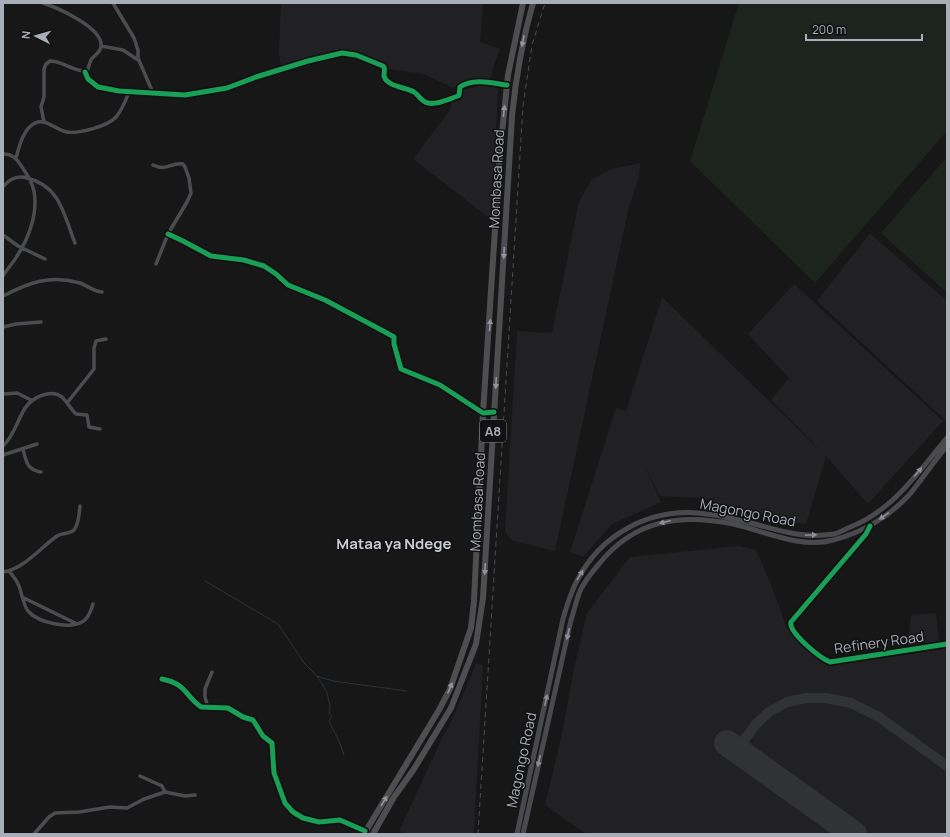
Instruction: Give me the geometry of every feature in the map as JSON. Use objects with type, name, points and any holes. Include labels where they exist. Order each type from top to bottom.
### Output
[{"type":"highway","name":"Mombasa Road","points":[[365,833],[439,710],[452,684],[471,628],[476,572],[483,413],[500,153],[507,85],[523,3]]},
{"type":"highway","name":"Mombasa Road","points":[[373,834],[394,797],[442,725],[453,703],[476,644],[483,598],[512,116],[516,79],[524,35],[533,3]]},
{"type":"main road","name":"Magongo Road","points":[[517,834],[570,597],[577,580],[584,569],[594,555],[613,536],[625,529],[658,517],[670,514],[696,513],[735,519],[778,531],[805,535],[835,534],[859,524],[877,514],[893,501],[947,438]]},
{"type":"main road","name":"Magongo Road","points":[[523,834],[571,620],[580,590],[606,555],[623,540],[639,530],[678,519],[702,518],[733,524],[777,536],[814,542],[832,541],[870,526],[896,507],[910,494],[947,446]]},
{"type":"main road","name":"Refinery Road","points":[[870,526],[863,538],[790,625],[805,644],[830,662],[947,644]]},
{"type":"main road","points":[[564,619],[571,620]]},
{"type":"street","points":[[43,3],[65,11],[98,36],[101,46],[99,51],[91,60],[86,72],[88,79],[96,86],[119,91],[185,95],[218,90],[308,61],[342,53],[356,55],[383,66],[384,76],[386,79],[400,88],[414,92],[422,100],[428,103],[436,103],[458,96],[460,86],[465,83],[482,82],[507,85]]},
{"type":"street","points":[[113,3],[134,38],[138,50],[139,60],[153,93]]},
{"type":"street","points":[[101,46],[123,50],[139,60]]},
{"type":"street","points":[[44,122],[40,110],[44,100],[44,73],[46,64],[50,61],[55,61],[86,72]]},
{"type":"street","points":[[16,158],[27,131],[34,124],[44,122],[66,132],[75,132],[94,128],[115,118],[125,102],[129,92]]},
{"type":"street","points":[[3,154],[10,154],[16,158],[29,178],[34,192],[34,210],[28,233],[22,248],[3,276]]},
{"type":"street","points":[[153,165],[164,168],[176,164],[183,164],[189,178],[191,189],[190,196],[168,234],[156,264]]},
{"type":"street","points":[[3,187],[12,179],[22,176],[35,180],[47,187],[56,196],[60,203],[75,243]]},
{"type":"street","points":[[168,234],[211,256],[244,260],[264,266],[288,285],[325,300],[385,332],[394,337],[394,344],[401,369],[440,385],[483,413],[494,412]]},
{"type":"street","points":[[3,235],[22,248],[45,259]]},
{"type":"street","points":[[3,296],[35,282],[53,279],[80,283],[97,292],[102,292]]},
{"type":"street","points":[[3,327],[16,324],[41,322]]},
{"type":"street","points":[[67,403],[94,369],[94,348],[96,341],[106,339]]},
{"type":"street","points":[[3,394],[17,393],[31,400]]},
{"type":"street","points":[[3,446],[12,436],[24,408],[31,400],[48,394],[57,394],[61,396],[76,414],[87,415],[89,427],[100,429]]},
{"type":"street","points":[[3,455],[37,444]]},
{"type":"street","points":[[23,449],[29,466],[34,471],[41,472]]},
{"type":"street","points":[[3,572],[9,571],[21,565],[58,535],[73,531],[78,520],[80,506]]},
{"type":"street","points":[[9,571],[18,583],[27,610],[41,619],[62,626],[77,624],[86,619],[93,604]]},
{"type":"street","points":[[24,598],[77,624]]},
{"type":"street","points":[[208,708],[205,697],[205,688],[212,672]]},
{"type":"street","points":[[162,679],[176,683],[188,693],[199,706],[208,708],[228,708],[243,717],[253,720],[263,736],[271,741],[273,746],[272,761],[274,773],[286,803],[298,816],[323,822],[340,820],[365,833]]},
{"type":"street","points":[[140,776],[162,786],[165,792]]},
{"type":"street","points":[[34,834],[49,817],[55,813],[79,812],[110,807],[127,808],[144,799],[165,792],[185,796],[195,795]]},
{"type":"shaded area","points":[[281,3],[483,3],[480,42],[500,49],[492,71],[491,80],[473,78],[453,88],[424,74],[389,69],[387,63],[350,51],[340,51],[281,67],[279,53]]},
{"type":"shaded area","points":[[739,3],[947,3],[947,131],[815,283],[690,161]]},
{"type":"shaded area","points":[[483,85],[498,88],[492,220],[413,159],[450,110],[451,102],[462,100],[462,90]]},
{"type":"shaded area","points":[[947,157],[947,293],[881,233]]},
{"type":"shaded area","points":[[640,163],[639,177],[628,211],[555,551],[511,540],[505,531],[517,331],[552,333],[579,202],[592,179],[611,169]]},
{"type":"shaded area","points":[[870,233],[947,301],[947,418],[945,420],[817,301]]},
{"type":"shaded area","points":[[794,284],[943,421],[868,504],[826,456],[771,400],[789,378],[748,334]]},
{"type":"shaded area","points":[[662,297],[826,456],[806,524],[771,518],[700,498],[660,496],[644,464],[661,502],[612,524],[583,557],[570,552],[616,408],[626,411]]},
{"type":"shaded area","points":[[739,546],[756,550],[772,587],[787,628],[825,662],[834,663],[878,659],[947,648],[947,834],[586,834],[545,805],[562,733],[574,668],[587,613],[630,557]]},
{"type":"shaded area","points":[[936,613],[939,641],[908,646],[911,615]]},
{"type":"shaded area","points":[[476,664],[483,665],[474,834],[406,834],[399,831],[442,738],[453,718]]},
{"type":"waterway","points":[[205,581],[278,624],[304,663],[317,676],[333,681],[407,691]]},
{"type":"waterway","points":[[317,676],[327,692],[330,706],[329,713],[332,716],[329,721],[344,755]]},
{"type":"taxiway","points":[[737,750],[756,724],[769,712],[787,702],[806,698],[826,698],[851,703],[879,717],[947,766]]},
{"type":"runway","points":[[727,743],[854,834]]},
{"type":"railway","points":[[478,834],[523,106],[532,45],[545,3]]},
{"type":"cycle path","points":[[85,72],[88,79],[98,87],[119,91],[185,95],[227,88],[256,77],[308,61],[342,53],[356,55],[383,66],[386,80],[393,85],[411,90],[428,103],[439,102],[458,96],[460,87],[465,84],[483,82],[507,85]]},
{"type":"cycle path","points":[[168,234],[211,256],[244,260],[264,266],[288,285],[325,300],[385,332],[394,337],[394,344],[401,369],[440,385],[483,413],[494,412]]},
{"type":"cycle path","points":[[870,526],[866,534],[791,622],[794,632],[812,650],[830,662],[947,644]]},
{"type":"cycle path","points":[[162,679],[170,681],[181,687],[195,703],[201,707],[228,708],[243,717],[253,720],[263,736],[272,743],[274,773],[285,803],[293,812],[303,818],[319,822],[340,820],[365,831]]},
{"type":"district","name":"Mataa ya Ndege","points":[[394,543]]}]
